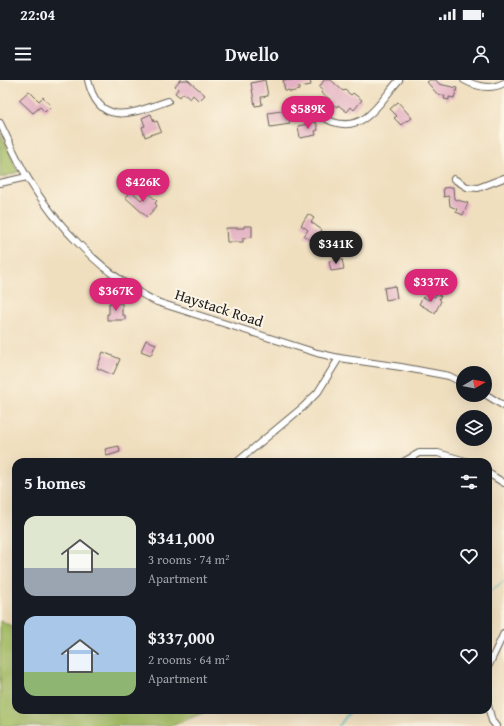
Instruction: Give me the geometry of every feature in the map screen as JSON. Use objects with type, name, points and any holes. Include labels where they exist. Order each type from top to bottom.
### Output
[{"type":"street","points":[[88,80],[91,93],[102,109],[113,114],[138,110],[168,101]]},
{"type":"street","points":[[308,107],[333,122],[345,124],[358,122],[370,116],[399,80]]},
{"type":"street","points":[[464,80],[476,86],[491,87],[504,83]]},
{"type":"street","name":"Haystack Road","points":[[0,123],[27,177],[51,213],[66,230],[105,268],[137,292],[157,302],[284,343],[339,358],[449,376],[456,380]]},
{"type":"street","points":[[0,183],[27,177]]},
{"type":"street","points":[[454,179],[468,187],[478,188],[504,178]]},
{"type":"street","points":[[241,458],[303,407],[318,392],[339,358]]},
{"type":"street","points":[[492,398],[504,406]]},
{"type":"street","points":[[410,458],[419,453],[438,453],[455,458]]},
{"type":"street","points":[[492,476],[504,484]]},
{"type":"street","points":[[492,658],[504,633]]},
{"type":"street","points":[[490,714],[492,721],[496,726]]},
{"type":"green space","points":[[0,131],[18,172],[0,178]]},
{"type":"green space","points":[[0,621],[12,626],[12,714],[200,714],[171,726],[0,726]]},
{"type":"building","points":[[180,80],[188,80],[205,95],[199,101],[193,95],[190,99],[183,93],[180,97],[175,93],[178,89],[175,86]]},
{"type":"building","points":[[265,80],[268,96],[261,97],[262,105],[255,106],[251,83]]},
{"type":"building","points":[[283,80],[310,80],[311,85],[299,87],[299,90],[290,92],[289,90],[285,91]]},
{"type":"building","points":[[324,80],[331,80],[343,91],[345,90],[351,95],[353,93],[362,100],[354,110],[351,107],[347,112],[338,105],[337,107],[328,101],[330,99],[321,93],[323,90],[319,88]]},
{"type":"building","points":[[430,80],[436,80],[439,84],[457,88],[454,98],[449,97],[449,100],[444,99],[445,96],[438,95],[427,82]]},
{"type":"building","points":[[29,91],[39,101],[43,97],[51,106],[45,112],[40,107],[33,113],[19,100]]},
{"type":"building","points":[[398,102],[412,118],[401,125],[394,118],[397,116],[390,109]]},
{"type":"building","points":[[288,110],[290,124],[270,127],[268,113]]},
{"type":"building","points":[[151,114],[154,122],[157,121],[161,131],[145,137],[142,127],[145,126],[142,118]]},
{"type":"building","points":[[316,122],[318,130],[315,131],[316,135],[300,138],[298,126]]},
{"type":"building","points":[[453,187],[454,199],[468,203],[463,215],[456,212],[457,209],[450,206],[449,196],[444,197],[443,188]]},
{"type":"building","points":[[131,191],[141,200],[148,193],[157,201],[155,203],[157,206],[147,217],[125,197]]},
{"type":"building","points":[[308,214],[314,218],[311,222],[322,230],[320,232],[324,235],[318,244],[304,236],[308,230],[301,225]]},
{"type":"building","points":[[244,226],[252,226],[252,237],[243,238],[243,242],[227,242],[226,228],[244,228]]},
{"type":"building","points":[[342,259],[344,269],[331,271],[329,261]]},
{"type":"building","points":[[395,286],[397,298],[386,300],[384,288]]},
{"type":"building","points":[[436,294],[441,296],[439,299],[441,301],[435,313],[419,304],[423,297],[429,300],[431,295],[435,297]]},
{"type":"building","points":[[109,303],[122,303],[122,315],[125,315],[125,320],[107,320],[107,314],[109,314]]},
{"type":"building","points":[[146,340],[156,344],[151,355],[141,351]]},
{"type":"building","points":[[103,352],[120,359],[113,375],[97,368]]},
{"type":"building","points":[[119,446],[120,452],[107,456],[105,449]]},
{"type":"waterway","points":[[492,590],[504,581]]},
{"type":"waterway","points":[[339,726],[348,714]]}]
